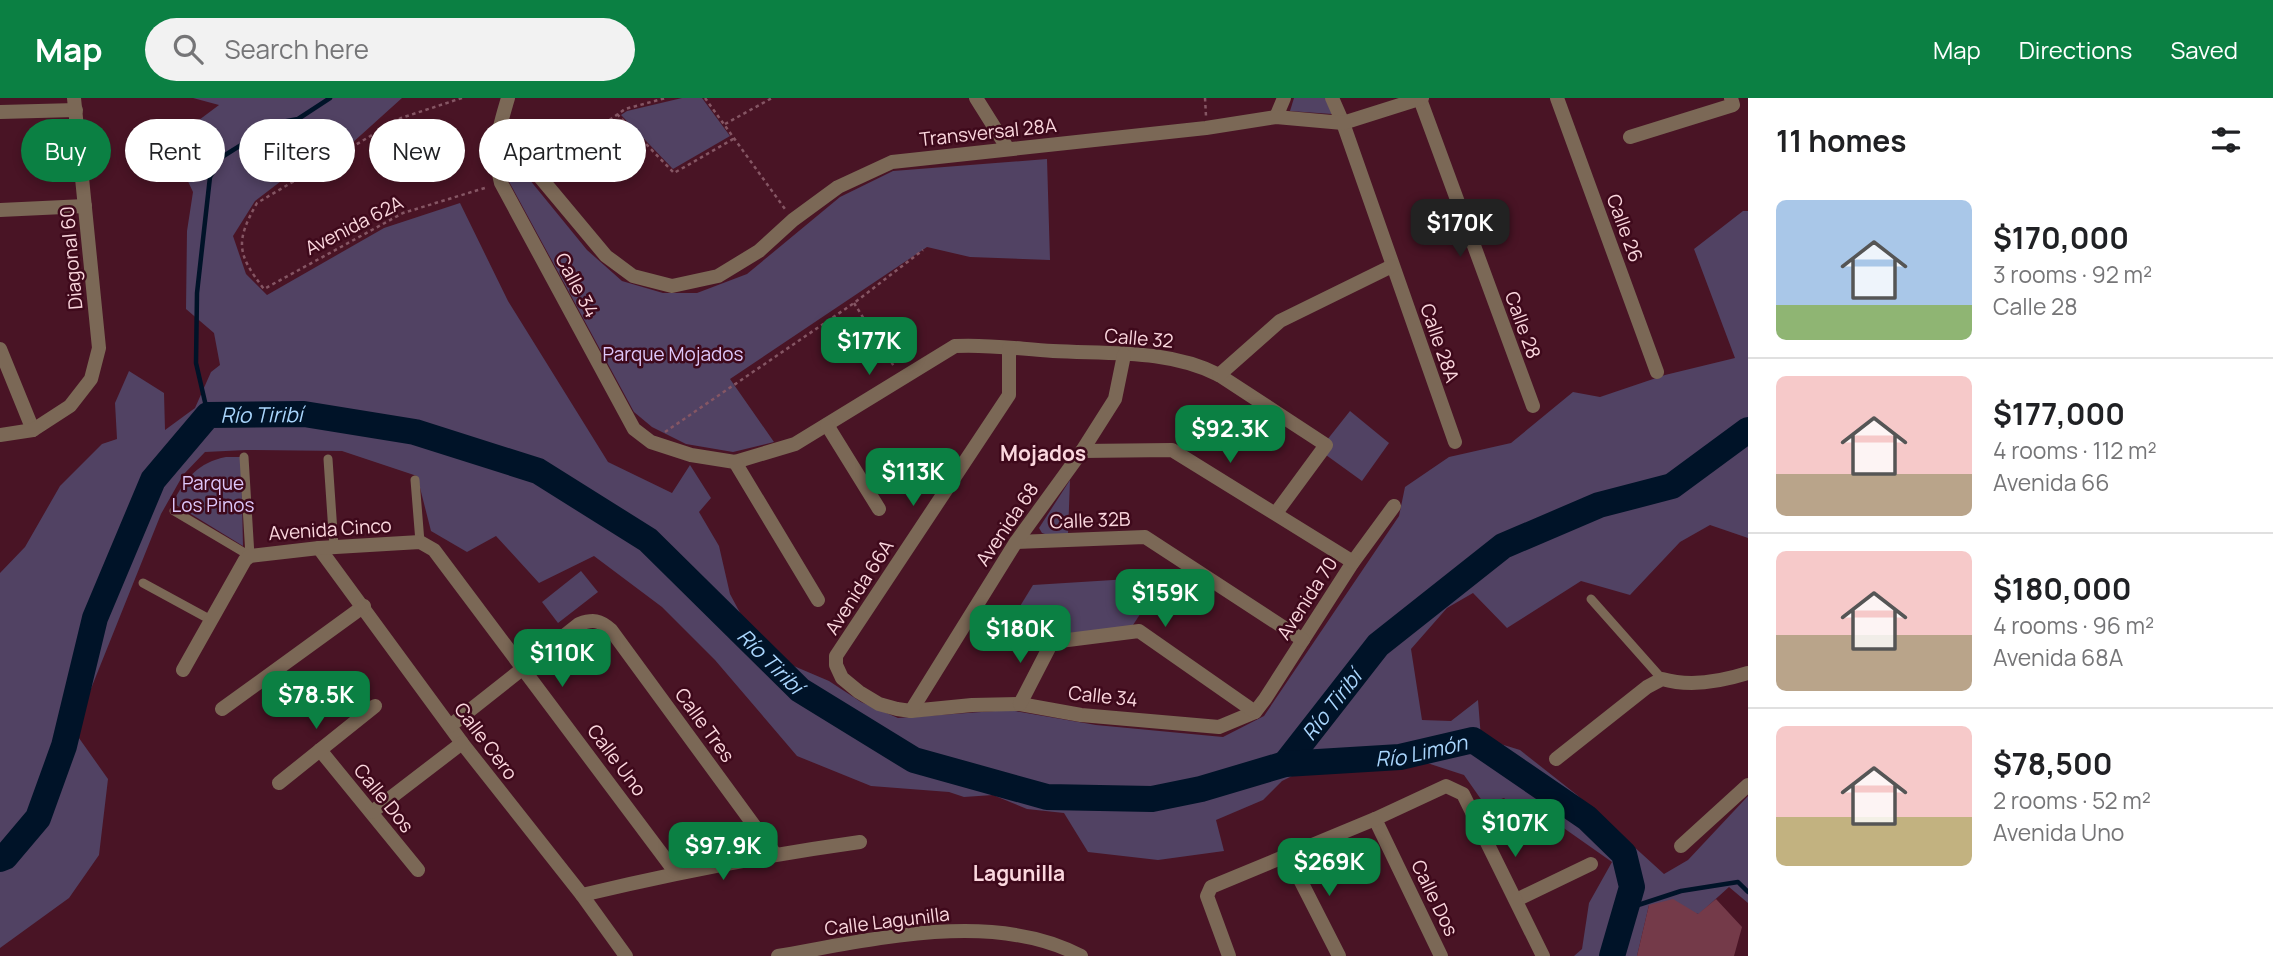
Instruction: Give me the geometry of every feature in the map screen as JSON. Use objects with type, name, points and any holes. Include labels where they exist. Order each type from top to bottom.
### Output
[{"type":"street","name":"Calle 34","points":[[502,119],[508,98]]},
{"type":"street","points":[[976,98],[1008,149]]},
{"type":"street","points":[[1276,117],[1284,98]]},
{"type":"street","name":"Calle 28A","points":[[1332,98],[1455,442]]},
{"type":"street","points":[[1343,123],[1421,98]]},
{"type":"street","name":"Calle 28","points":[[1421,98],[1533,407]]},
{"type":"street","name":"Calle 26","points":[[1557,98],[1657,372]]},
{"type":"street","points":[[1630,137],[1732,102]]},
{"type":"street","points":[[0,112],[75,104]]},
{"type":"street","name":"Diagonal 60","points":[[33,430],[70,406],[90,379],[99,348],[75,104]]},
{"type":"street","name":"Transversal 28A","points":[[548,186],[606,256],[633,276],[672,286],[718,276],[759,251],[793,220],[838,187],[892,162],[1206,128],[1276,117],[1343,123]]},
{"type":"street","points":[[545,182],[548,186]]},
{"type":"street","name":"Calle 34","points":[[501,183],[634,429],[651,442],[691,455],[735,462]]},
{"type":"street","points":[[0,210],[86,206]]},
{"type":"street","points":[[1219,375],[1280,321],[1392,266]]},
{"type":"street","name":"Calle 32","points":[[735,462],[794,444],[955,346],[984,344],[1009,348],[1162,357],[1203,367],[1219,375],[1326,445],[1276,513]]},
{"type":"street","name":"Avenida 66A","points":[[836,665],[836,656],[1009,395],[1009,348]]},
{"type":"street","points":[[0,349],[33,430],[0,435]]},
{"type":"street","name":"Avenida 68","points":[[911,711],[1016,542],[1082,450],[1115,398],[1124,355]]},
{"type":"street","points":[[827,425],[879,509]]},
{"type":"street","points":[[1082,450],[1172,450],[1353,562]]},
{"type":"street","points":[[735,462],[818,600]]},
{"type":"street","name":"Avenida 70","points":[[1255,712],[1353,562],[1394,506]]},
{"type":"street","name":"Calle 32B","points":[[1016,542],[1145,537],[1303,640]]},
{"type":"street","name":"Avenida Cinco","points":[[183,670],[245,560],[250,556],[319,548],[420,542]]},
{"type":"street","name":"Calle Uno","points":[[420,542],[435,550],[676,873]]},
{"type":"street","name":"Calle Cero","points":[[319,548],[462,743],[582,895],[626,956]]},
{"type":"street","points":[[222,709],[364,606]]},
{"type":"street","name":"Calle Tres","points":[[524,668],[579,624],[589,620],[601,621],[611,630],[775,854]]},
{"type":"street","points":[[1020,704],[1052,642],[1139,631],[1255,712]]},
{"type":"street","name":"Calle 34","points":[[836,665],[842,678],[859,692],[879,704],[911,711],[1020,704],[1081,715],[1219,727],[1255,712]]},
{"type":"street","points":[[450,726],[524,668]]},
{"type":"street","points":[[1556,759],[1647,687],[1662,679],[1678,683],[1699,683],[1748,673]]},
{"type":"street","points":[[279,783],[374,706]]},
{"type":"street","points":[[372,812],[462,743]]},
{"type":"street","name":"Calle Dos","points":[[320,750],[418,870]]},
{"type":"street","points":[[1681,846],[1748,785]]},
{"type":"street","points":[[1229,956],[1207,896],[1211,887],[1375,819],[1446,786],[1463,794],[1543,956]]},
{"type":"street","name":"Calle Dos","points":[[1375,819],[1441,956]]},
{"type":"street","points":[[582,895],[775,854],[860,842]]},
{"type":"street","points":[[1288,856],[1339,956]]},
{"type":"street","points":[[1516,900],[1591,863]]},
{"type":"street","name":"Calle Lagunilla","points":[[778,956],[903,934],[960,931],[1027,936],[1060,945],[1081,956]]},
{"type":"lane","points":[[244,457],[250,556]]},
{"type":"lane","points":[[328,459],[334,547]]},
{"type":"lane","points":[[415,480],[420,542]]},
{"type":"lane","points":[[174,511],[250,556]]},
{"type":"lane","points":[[143,583],[211,620]]},
{"type":"lane","points":[[1591,599],[1662,679]]},
{"type":"path","name":"Avenida 62A","points":[[462,98],[401,118],[257,204],[244,226],[241,250],[248,269],[264,289],[403,213],[501,183]]},
{"type":"path","points":[[548,186],[601,126],[625,108],[666,98]]},
{"type":"path","points":[[705,98],[793,220]]},
{"type":"path","points":[[725,124],[772,98]]},
{"type":"path","points":[[617,114],[674,173],[735,138]]},
{"type":"path","points":[[651,442],[854,303],[923,250]]},
{"type":"path","points":[[854,303],[901,378]]},
{"type":"green space","points":[[193,98],[402,98],[379,119],[369,119],[369,128],[355,140],[355,119],[239,119],[239,182],[280,182],[255,201],[233,236],[246,274],[267,295],[384,228],[460,203],[508,301],[608,462],[672,493],[690,465],[711,498],[699,512],[719,546],[730,594],[746,624],[782,661],[829,681],[861,702],[898,718],[1009,710],[1096,725],[1223,737],[1264,716],[1399,516],[1405,487],[1449,457],[1511,443],[1573,392],[1600,397],[1665,375],[1735,358],[1694,249],[1743,211],[1748,211],[1748,538],[1710,525],[1680,542],[1630,595],[1581,581],[1507,628],[1473,593],[1447,608],[1411,649],[1422,720],[1451,721],[1478,700],[1481,738],[1520,750],[1577,795],[1664,874],[1688,860],[1748,796],[1748,903],[1729,887],[1699,914],[1649,905],[1637,956],[1574,956],[1582,949],[1589,903],[1612,862],[1548,817],[1530,821],[1504,798],[1485,805],[1464,775],[1421,761],[1308,768],[1282,781],[1263,800],[1216,820],[1224,851],[1158,860],[1088,852],[1064,813],[1027,809],[993,795],[964,797],[949,792],[871,786],[797,756],[715,660],[662,607],[594,556],[539,583],[496,536],[467,552],[431,531],[417,476],[342,451],[246,450],[205,452],[183,475],[161,514],[74,731],[108,779],[99,855],[69,898],[0,948],[0,573],[25,547],[60,486],[102,444],[117,439],[115,403],[129,371],[164,393],[165,430],[195,408],[211,372],[220,365],[214,333],[186,309],[187,231],[193,192],[188,182],[225,182],[225,119],[200,119],[219,105]]},
{"type":"green space","points":[[682,98],[702,98],[730,136],[673,169],[646,141],[646,119],[625,119],[621,115],[627,111]]},
{"type":"green space","points":[[1294,98],[1325,98],[1332,114],[1290,111]]},
{"type":"green space","name":"Parque Mojados","points":[[1047,159],[1050,260],[970,257],[927,247],[730,379],[774,442],[733,452],[686,444],[652,427],[634,412],[509,182],[532,182],[587,250],[622,281],[663,293],[697,293],[747,274],[840,197],[893,171]]},
{"type":"green space","points":[[1350,411],[1389,443],[1362,481],[1326,455],[1333,444],[1327,440]]},
{"type":"green space","name":"Parque Los Pinos","points":[[226,457],[241,457],[243,546],[173,503],[182,486],[200,467]]},
{"type":"green space","points":[[1070,480],[1068,534],[1042,533],[1039,528]]},
{"type":"green space","points":[[581,571],[598,592],[558,623],[542,602]]},
{"type":"green space","points":[[1129,579],[1152,596],[1131,628],[1048,639],[1014,616],[1033,585]]},
{"type":"building","points":[[1673,899],[1698,914],[1716,899],[1742,927],[1734,956],[1637,956],[1649,905]]},
{"type":"waterway","points":[[208,415],[196,363],[197,293],[210,177],[222,157],[276,123],[298,119],[330,98]]},
{"type":"waterway","name":"Río Tiribí","points":[[0,859],[5,857],[38,818],[64,746],[95,618],[153,480],[208,415],[304,414],[415,432],[538,471],[648,540],[800,690],[914,760],[1047,797],[1152,799],[1201,789],[1285,764],[1400,757],[1473,740],[1587,818],[1624,854],[1632,887],[1612,956]]},
{"type":"waterway","name":"Río Tiribí","points":[[1285,764],[1378,645],[1503,546],[1599,505],[1672,486],[1748,430]]},
{"type":"waterway","points":[[1626,909],[1681,891],[1738,882],[1748,892]]},
{"type":"district","name":"Mojados","points":[[1043,453]]},
{"type":"district","name":"Lagunilla","points":[[1019,873]]},
{"type":"water label","name":"Río Limón","points":[[1421,751]]}]
